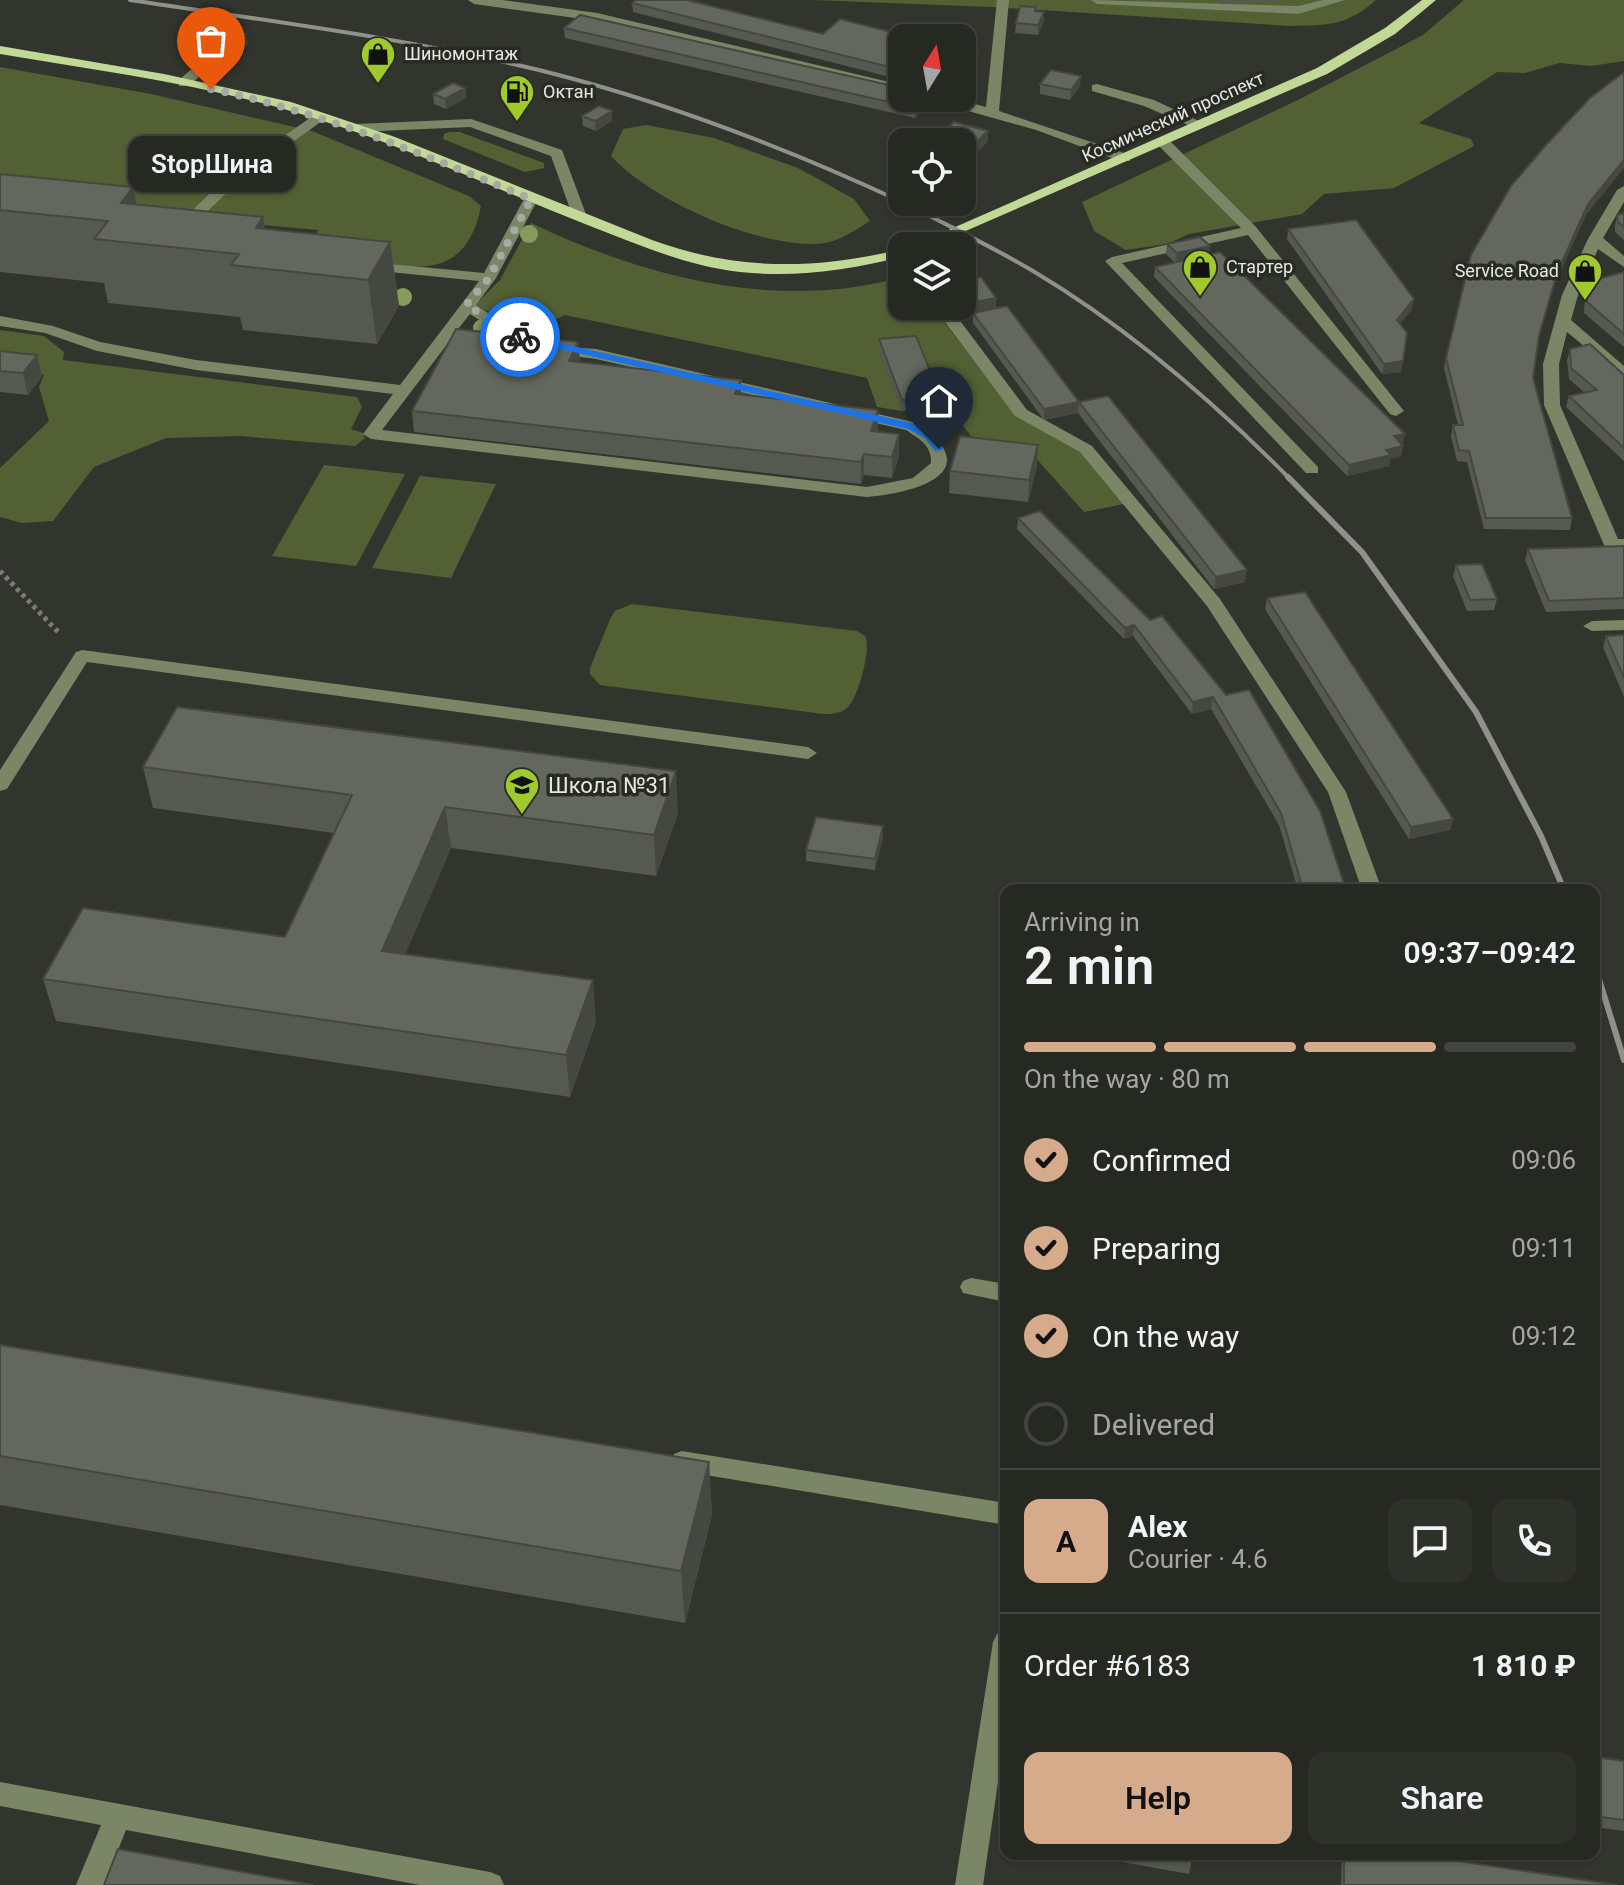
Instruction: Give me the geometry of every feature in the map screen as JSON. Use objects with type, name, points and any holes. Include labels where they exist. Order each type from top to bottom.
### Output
[{"type":"main road","name":"Космический проспект","points":[[952,232],[1200,125],[1364,48],[1430,0]]},
{"type":"main road","points":[[0,50],[184,83],[322,116],[664,251],[718,264],[767,270],[817,269],[888,256]]},
{"type":"street","points":[[474,0],[597,17],[888,86]]},
{"type":"street","points":[[992,112],[993,58],[1003,0]]},
{"type":"street","points":[[1097,0],[1298,10],[1339,0]]},
{"type":"street","points":[[184,83],[216,55]]},
{"type":"street","points":[[1097,88],[1149,103],[1200,125]]},
{"type":"street","points":[[976,108],[1125,158]]},
{"type":"street","points":[[180,245],[165,244],[236,176],[322,116]]},
{"type":"street","points":[[356,128],[471,123],[557,153],[580,217]]},
{"type":"street","points":[[1162,141],[1251,230],[1396,411]]},
{"type":"street","points":[[1624,190],[1595,239],[1561,319],[1551,364],[1552,405],[1612,545],[1624,544]]},
{"type":"street","points":[[466,305],[506,331],[531,341],[911,426],[929,436],[939,449],[940,463],[931,476],[914,486],[891,492],[867,492],[371,434],[401,390],[446,338],[466,305],[489,278],[531,199]]},
{"type":"street","points":[[1251,230],[1112,261],[1312,470]]},
{"type":"street","points":[[1595,239],[1624,263]]},
{"type":"street","points":[[346,263],[489,278]]},
{"type":"street","points":[[1561,319],[1624,374]]},
{"type":"street","points":[[951,320],[1021,413],[1086,449],[1214,603],[1337,792],[1370,884]]},
{"type":"street","points":[[0,321],[48,329],[97,346],[196,365],[401,390]]},
{"type":"street","points":[[446,338],[581,353]]},
{"type":"street","points":[[1592,626],[1624,625]]},
{"type":"street","points":[[0,785],[82,656],[808,753]]},
{"type":"street","points":[[971,1287],[1000,1292]]},
{"type":"street","points":[[660,1457],[1000,1513]]},
{"type":"street","points":[[969,1885],[1000,1681]]},
{"type":"street","points":[[0,1794],[490,1885]]},
{"type":"street","points":[[90,1885],[118,1816]]},
{"type":"path","points":[[0,571],[82,656]]},
{"type":"green space","points":[[813,0],[1376,0],[1346,19],[1290,26],[991,7]]},
{"type":"green space","points":[[1464,0],[1624,0],[1624,61],[1591,66],[1559,63],[1525,73],[1497,72],[1419,123],[1471,139],[1474,146],[1394,188],[1324,194],[1302,214],[1189,234],[1167,244],[1126,250],[1094,231],[1082,202],[1298,100],[1423,35]]},
{"type":"green space","points":[[0,67],[151,94],[312,131],[469,196],[481,206],[471,236],[456,255],[437,264],[414,266],[365,257],[315,240],[318,230],[185,218],[0,187]]},
{"type":"green space","points":[[646,125],[714,138],[798,168],[854,199],[870,221],[837,240],[814,244],[762,237],[705,217],[651,188],[611,156],[623,129]]},
{"type":"green space","points":[[460,132],[544,163],[544,168],[525,172],[443,139],[444,134]]},
{"type":"green space","points":[[531,223],[619,259],[712,283],[760,290],[808,291],[855,287],[888,280],[888,320],[943,320],[1015,415],[1082,452],[1124,504],[1084,512],[1034,456],[1002,450],[970,435],[958,419],[940,407],[916,347],[879,350],[902,411],[877,407],[867,378],[565,315],[530,332],[475,305],[500,280]]},
{"type":"green space","points":[[0,330],[44,336],[64,352],[63,360],[357,397],[362,407],[351,429],[363,433],[365,438],[355,446],[241,436],[166,438],[94,467],[53,521],[22,523],[0,517],[0,468],[49,421],[39,387],[44,375],[0,371]]},
{"type":"green space","points":[[324,465],[405,474],[356,566],[272,556]]},
{"type":"green space","points":[[420,476],[496,484],[451,578],[372,568]]},
{"type":"green space","points":[[632,604],[857,631],[865,636],[867,642],[859,684],[847,708],[838,713],[823,714],[600,685],[590,674],[590,668],[611,617],[615,611]]},
{"type":"building","points":[[636,0],[687,0],[823,34],[840,19],[888,31],[888,67],[632,3]]},
{"type":"building","points":[[1020,6],[1036,7],[1035,11],[1044,12],[1038,25],[1016,23]]},
{"type":"building","points":[[580,15],[888,85],[888,102],[564,28]]},
{"type":"building","points":[[216,29],[246,34],[236,42],[207,37]]},
{"type":"building","points":[[1051,70],[1081,76],[1071,90],[1040,84]]},
{"type":"building","points":[[1624,72],[1624,160],[1588,204],[1557,273],[1539,336],[1533,378],[1572,518],[1486,518],[1469,451],[1459,450],[1453,425],[1463,425],[1446,358],[1471,255],[1511,186],[1590,98]]},
{"type":"building","points":[[453,83],[465,88],[445,99],[433,94]]},
{"type":"building","points":[[599,106],[612,111],[595,121],[582,116]]},
{"type":"building","points":[[954,122],[988,131],[976,142],[976,128],[948,128]]},
{"type":"building","points":[[0,174],[133,187],[121,203],[263,217],[256,228],[390,242],[368,280],[231,265],[239,254],[94,239],[108,221],[0,210]]},
{"type":"building","points":[[1624,213],[1624,227],[1618,222],[1617,215]]},
{"type":"building","points":[[1356,220],[1414,299],[1397,320],[1407,333],[1403,361],[1384,364],[1288,229]]},
{"type":"building","points":[[1200,237],[1210,246],[1177,253],[1167,244]]},
{"type":"building","points":[[1220,252],[1405,434],[1394,436],[1403,446],[1386,450],[1391,455],[1349,465],[1155,267]]},
{"type":"building","points":[[1624,272],[1624,334],[1587,302],[1587,282]]},
{"type":"building","points":[[981,277],[996,298],[976,302],[976,278]]},
{"type":"building","points":[[1007,306],[1079,402],[1044,409],[976,317],[976,312]]},
{"type":"building","points":[[456,329],[578,342],[569,361],[741,380],[735,394],[878,410],[871,431],[899,434],[892,457],[864,454],[861,462],[412,411]]},
{"type":"building","points":[[916,336],[940,396],[902,400],[879,339]]},
{"type":"building","points":[[1590,344],[1624,375],[1624,448],[1569,396],[1597,390],[1571,368],[1570,349]]},
{"type":"building","points":[[0,351],[37,355],[23,373],[0,371]]},
{"type":"building","points":[[1108,396],[1247,570],[1216,577],[1079,402]]},
{"type":"building","points":[[960,436],[1038,445],[1029,480],[950,471]]},
{"type":"building","points":[[1040,511],[1150,620],[1162,616],[1226,695],[1249,690],[1320,811],[1344,884],[1301,884],[1281,813],[1213,697],[1193,702],[1134,625],[1125,628],[1018,518]]},
{"type":"building","points":[[1624,546],[1624,598],[1549,601],[1528,549]]},
{"type":"building","points":[[1482,564],[1497,599],[1470,600],[1456,565]]},
{"type":"building","points":[[1305,592],[1453,819],[1411,827],[1267,598]]},
{"type":"building","points":[[1624,635],[1624,678],[1606,636]]},
{"type":"building","points":[[177,707],[676,771],[654,835],[445,807],[382,951],[593,980],[566,1055],[43,979],[83,908],[285,937],[352,795],[143,767]]},
{"type":"building","points":[[816,817],[883,826],[875,859],[806,850]]},
{"type":"building","points":[[0,1345],[709,1462],[681,1571],[0,1456]]},
{"type":"building","points":[[1600,1758],[1624,1761],[1624,1820],[1600,1817]]},
{"type":"building","points":[[118,1849],[313,1885],[104,1885]]},
{"type":"building","points":[[1344,1860],[1452,1860],[1617,1885],[1344,1885]]},
{"type":"railway","points":[[130,0],[389,40],[543,71],[635,97],[726,128],[888,196]]},
{"type":"railway","points":[[930,216],[1017,262],[1102,316],[1200,394],[1289,478]]},
{"type":"railway","points":[[1289,478],[1362,552],[1476,712],[1541,836],[1561,884]]},
{"type":"railway","points":[[1600,982],[1624,1060]]},
{"type":"way so far","points":[[211,89],[322,116],[401,144],[531,199],[489,278],[466,305],[520,337]]},
{"type":"place","name":"Шиномонтаж","points":[[378,85]]},
{"type":"place","name":"StopШина","points":[[211,89]]},
{"type":"place","name":"Октан","points":[[517,123]]},
{"type":"place","name":"Стартер","points":[[1200,298]]},
{"type":"place","name":"Service Road","points":[[1585,302]]},
{"type":"place","name":"Школа №31","points":[[522,816]]},
{"type":"route","points":[[520,337],[911,426],[929,436],[939,449]]}]
